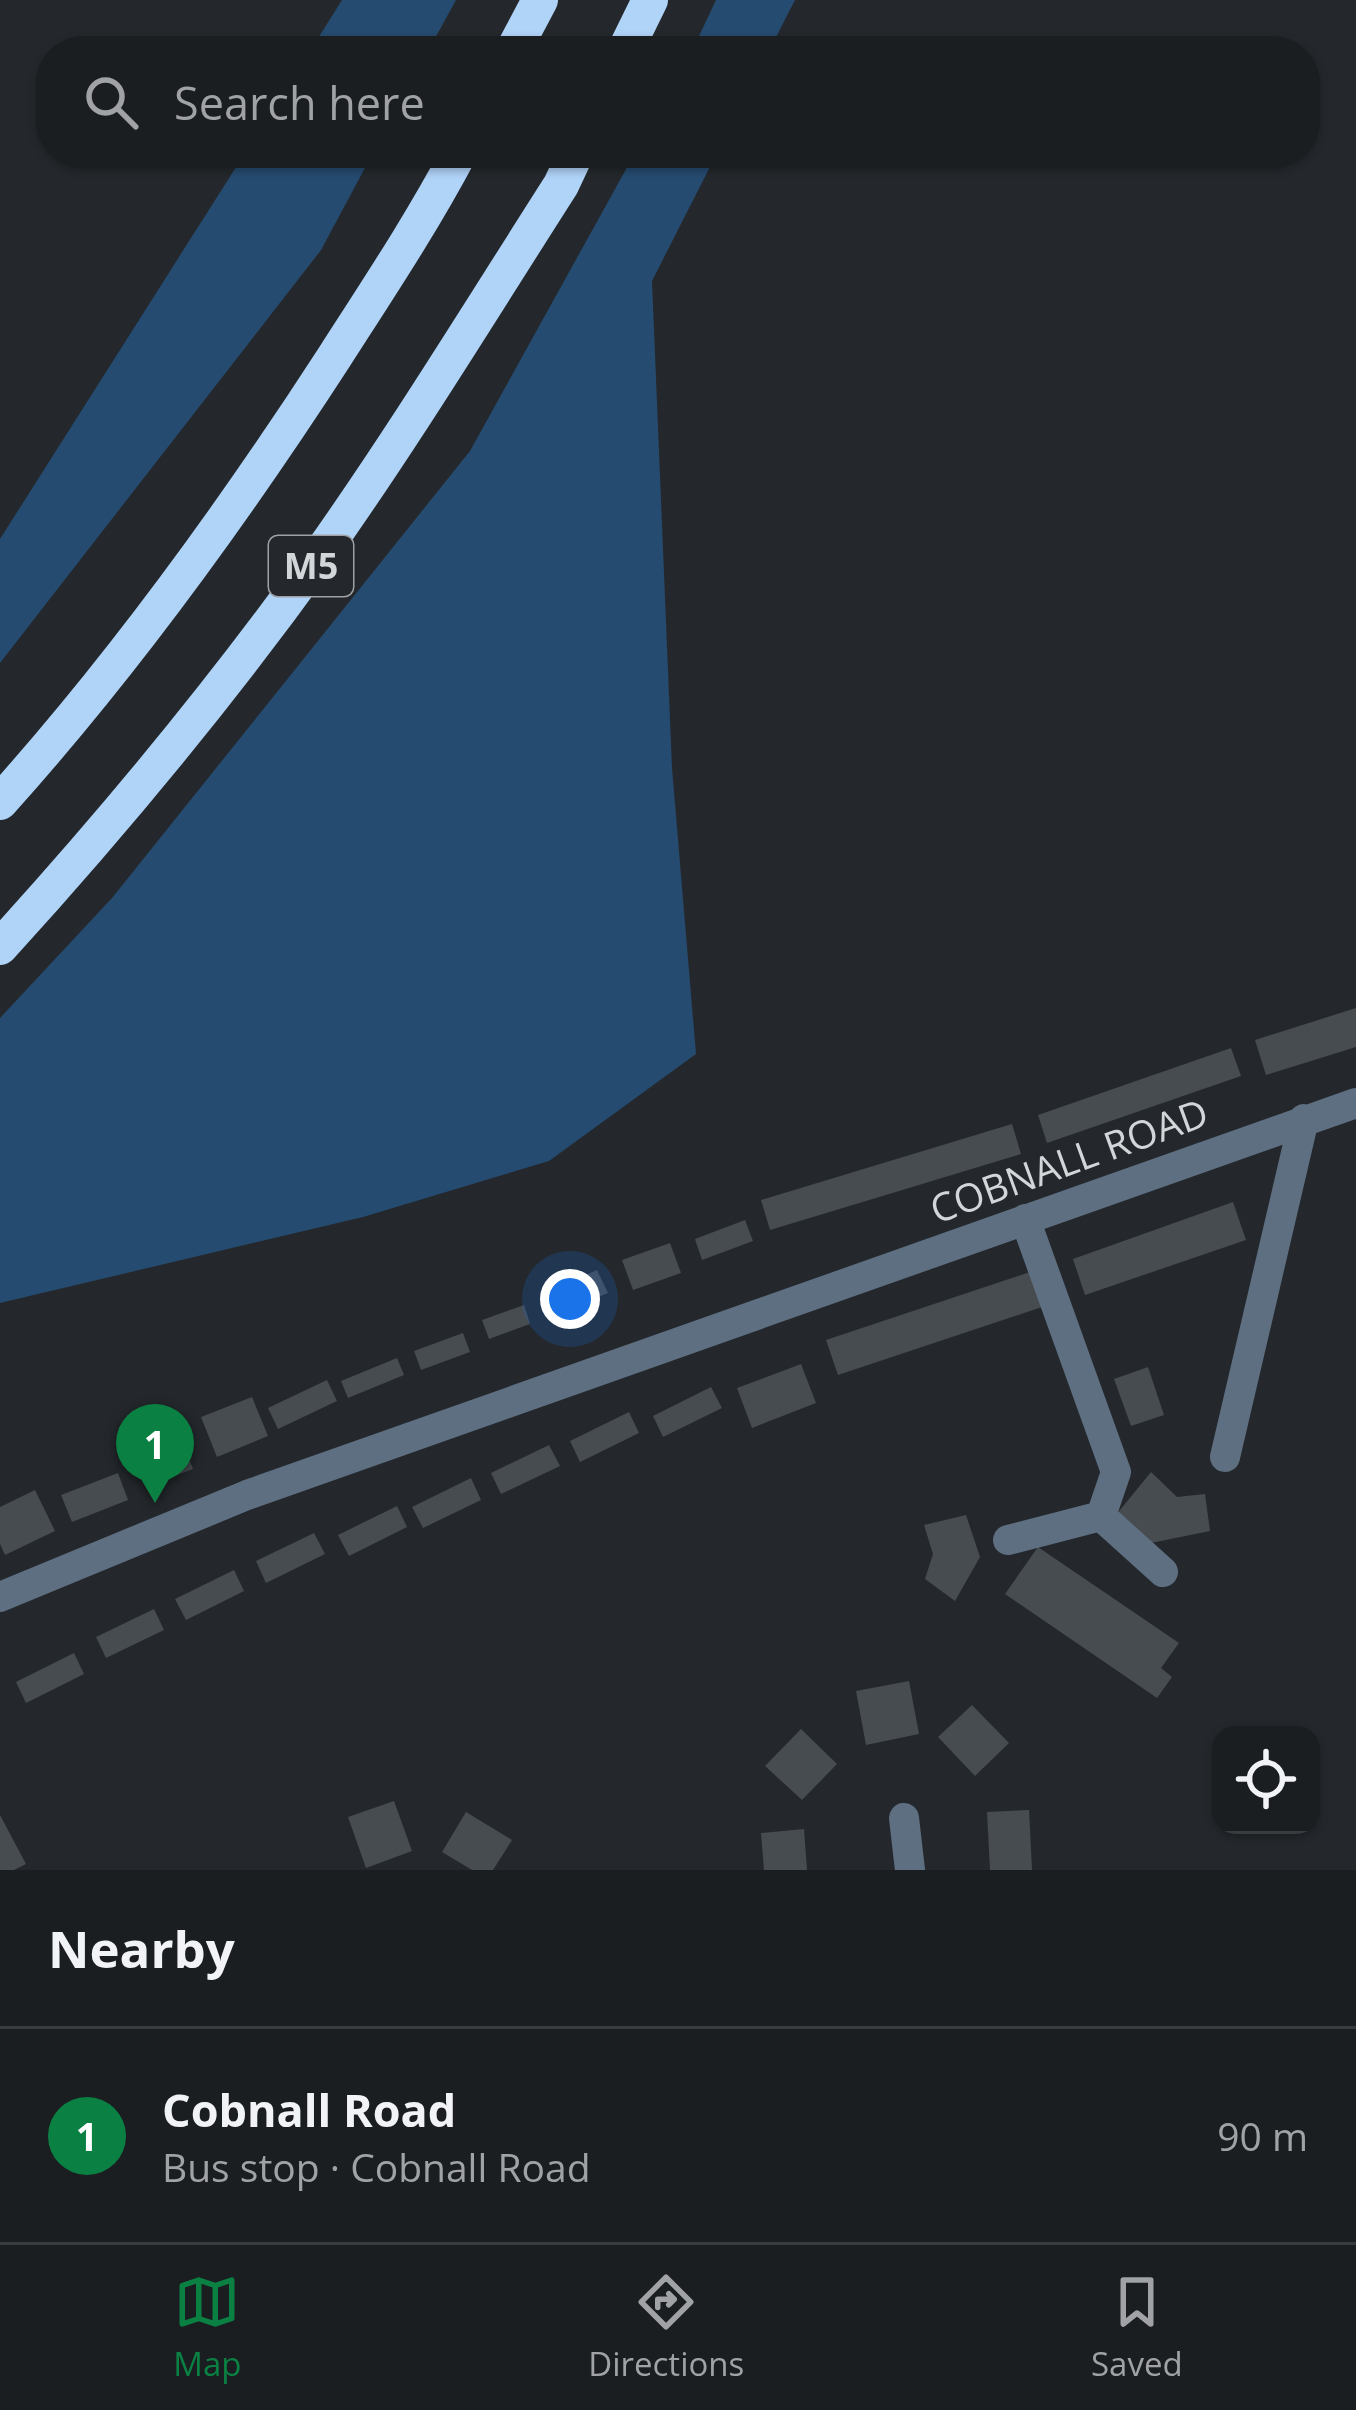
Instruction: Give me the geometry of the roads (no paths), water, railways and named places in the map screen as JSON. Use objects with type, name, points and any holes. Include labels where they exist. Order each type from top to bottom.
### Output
[{"type":"highway","points":[[521,36],[540,0]]},
{"type":"highway","points":[[632,36],[650,0]]},
{"type":"highway","name":"M5","points":[[0,802],[130,648],[280,440],[451,168]]},
{"type":"highway","name":"M5","points":[[0,947],[148,777],[315,561],[428,394],[568,168]]},
{"type":"street","name":"COBNALL ROAD","points":[[0,1598],[248,1495],[1356,1103]]},
{"type":"street","points":[[1225,1457],[1304,1119]]},
{"type":"street","points":[[1025,1219],[1116,1472],[1101,1516]]},
{"type":"street","points":[[1008,1540],[1101,1516]]},
{"type":"street","points":[[1101,1516],[1163,1572]]},
{"type":"street","points":[[904,1818],[910,1870]]},
{"type":"place","name":"Cobnall Road","points":[[155,1503]]}]
